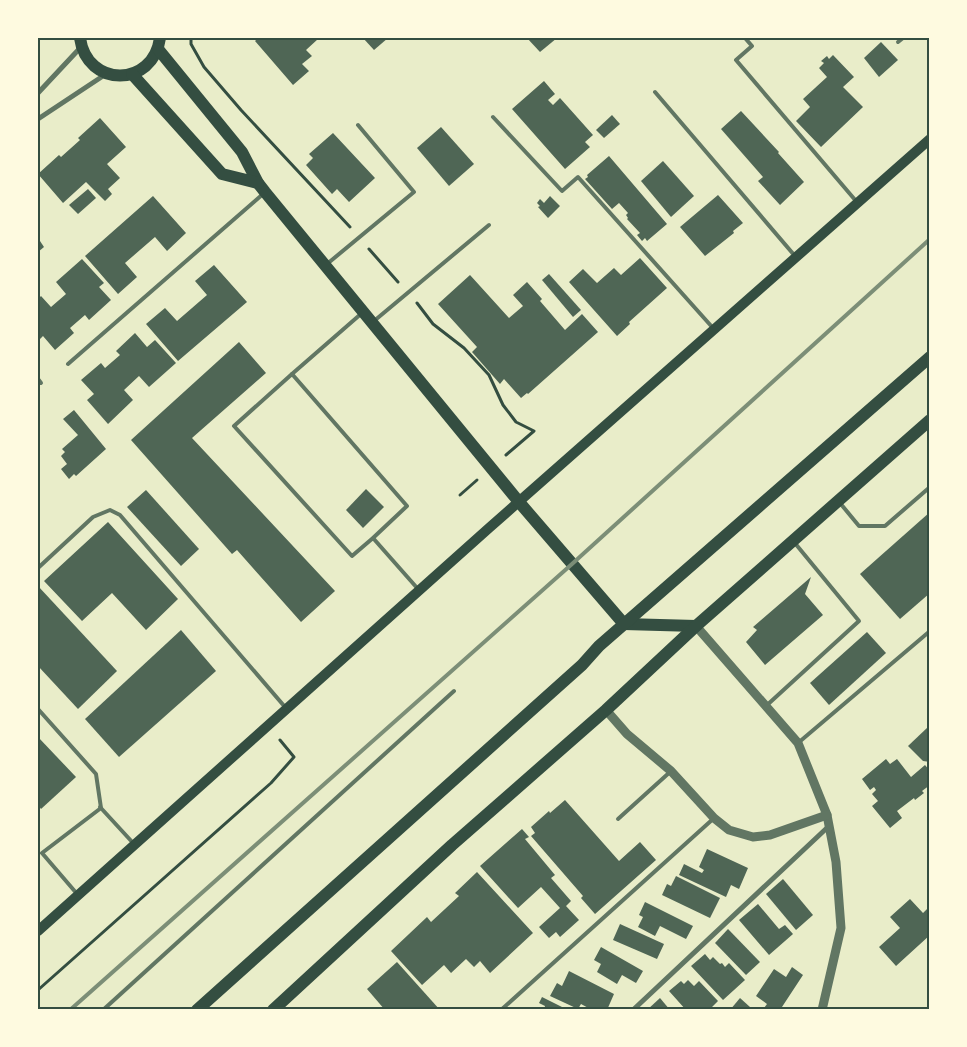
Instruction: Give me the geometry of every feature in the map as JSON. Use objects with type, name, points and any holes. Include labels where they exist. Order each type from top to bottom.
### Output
[{"type":"main road","points":[[81,42],[90,63],[106,74],[118,76],[132,74],[143,69],[156,54],[159,43]]},
{"type":"main road","points":[[159,43],[242,152],[262,188],[519,502],[624,624],[696,626]]},
{"type":"main road","points":[[132,74],[222,174],[262,188]]},
{"type":"main road","points":[[38,931],[930,139]]},
{"type":"main road","points":[[198,1010],[582,665],[599,646],[930,357]]},
{"type":"main road","points":[[273,1010],[445,852],[606,710],[696,626],[929,422]]},
{"type":"street","points":[[38,93],[81,42]]},
{"type":"street","points":[[38,119],[106,74]]},
{"type":"street","points":[[696,626],[798,743],[827,815],[836,862],[842,928],[821,1008]]},
{"type":"street","points":[[606,710],[627,734],[672,771],[714,818],[729,830],[753,837],[777,833],[827,815]]},
{"type":"street","points":[[633,1010],[828,826]]},
{"type":"lane","points":[[745,38],[752,46],[736,60],[858,203]]},
{"type":"lane","points":[[898,42],[903,38]]},
{"type":"lane","points":[[655,92],[796,257]]},
{"type":"lane","points":[[493,117],[562,192],[578,177],[714,330]]},
{"type":"lane","points":[[325,265],[414,192],[358,125]]},
{"type":"lane","points":[[68,364],[262,188]]},
{"type":"lane","points":[[372,322],[489,225]]},
{"type":"lane","points":[[292,374],[407,506],[352,556],[234,426],[292,374],[364,312]]},
{"type":"lane","points":[[838,501],[859,526],[886,526],[930,487]]},
{"type":"lane","points":[[38,568],[93,517],[110,510],[120,515],[287,709]]},
{"type":"lane","points":[[373,538],[420,590]]},
{"type":"lane","points":[[766,706],[859,621],[793,540]]},
{"type":"lane","points":[[798,743],[930,631]]},
{"type":"lane","points":[[103,1010],[454,691]]},
{"type":"lane","points":[[38,709],[96,774],[100,807],[135,844]]},
{"type":"lane","points":[[618,818],[672,771]]},
{"type":"lane","points":[[42,853],[100,807]]},
{"type":"lane","points":[[501,1010],[714,818]]},
{"type":"lane","points":[[38,847],[78,895]]},
{"type":"path","points":[[191,38],[191,44],[204,67],[241,110],[359,238],[433,324],[464,348],[489,375],[503,405],[516,422],[534,431],[460,495]]},
{"type":"path","points":[[38,990],[271,783],[294,757],[268,725]]},
{"type":"building","points":[[258,38],[317,38],[306,50],[312,56],[302,64],[309,71],[293,85],[255,41]]},
{"type":"building","points":[[363,38],[388,38],[374,50]]},
{"type":"building","points":[[527,38],[557,38],[540,52]]},
{"type":"building","points":[[881,42],[898,60],[879,77],[864,58]]},
{"type":"building","points":[[833,55],[854,77],[843,87],[863,107],[821,147],[796,121],[810,107],[803,99],[827,77],[819,68],[824,63],[821,61],[827,56],[829,59]]},
{"type":"building","points":[[544,81],[555,94],[548,100],[553,105],[560,98],[593,135],[585,142],[590,147],[565,169],[512,109]]},
{"type":"building","points":[[741,111],[804,182],[780,205],[758,181],[763,177],[721,129]]},
{"type":"building","points":[[612,115],[620,124],[604,138],[596,130]]},
{"type":"building","points":[[100,118],[126,147],[107,164],[120,178],[108,189],[112,194],[105,201],[86,182],[63,203],[38,174],[59,155],[61,157],[80,140],[78,138]]},
{"type":"building","points":[[441,127],[474,164],[449,186],[417,148]]},
{"type":"building","points":[[333,133],[375,178],[349,202],[337,189],[332,194],[306,165],[313,158],[309,154]]},
{"type":"building","points":[[609,156],[667,224],[647,241],[645,238],[642,241],[637,235],[640,233],[627,219],[626,215],[628,213],[619,203],[612,209],[585,179],[588,177],[587,175]]},
{"type":"building","points":[[663,161],[694,196],[671,217],[641,181]]},
{"type":"building","points":[[88,189],[96,198],[78,214],[69,205]]},
{"type":"building","points":[[718,195],[743,223],[733,231],[734,233],[705,256],[680,227]]},
{"type":"building","points":[[153,196],[186,233],[167,251],[155,237],[125,263],[137,277],[118,294],[85,256]]},
{"type":"building","points":[[550,196],[560,206],[548,218],[538,207],[540,206],[537,203],[540,199],[544,203]]},
{"type":"building","points":[[38,238],[44,247],[38,252]]},
{"type":"building","points":[[640,258],[667,288],[629,322],[630,324],[617,336],[569,282],[583,269],[597,283],[614,268],[621,275]]},
{"type":"building","points":[[82,259],[104,283],[99,287],[111,300],[89,320],[85,315],[70,328],[74,333],[55,350],[43,336],[38,341],[38,299],[41,296],[51,307],[66,294],[56,282]]},
{"type":"building","points":[[214,265],[247,302],[178,361],[146,324],[165,308],[177,321],[207,295],[195,281]]},
{"type":"building","points":[[549,274],[581,310],[573,317],[542,280]]},
{"type":"building","points":[[470,275],[509,318],[523,306],[513,295],[527,282],[542,299],[540,301],[565,330],[582,314],[598,332],[528,394],[521,398],[504,379],[500,384],[472,352],[477,347],[438,304]]},
{"type":"building","points":[[135,333],[147,347],[155,340],[176,363],[149,387],[139,376],[124,390],[133,400],[108,424],[87,400],[94,394],[81,380],[101,363],[105,368],[120,355],[116,351]]},
{"type":"building","points":[[239,342],[266,373],[192,438],[335,591],[301,622],[237,550],[232,554],[131,440]]},
{"type":"building","points":[[74,410],[106,449],[76,476],[74,474],[69,479],[61,469],[67,464],[61,456],[65,452],[62,449],[78,435],[63,419]]},
{"type":"building","points":[[366,489],[384,507],[363,528],[346,510]]},
{"type":"building","points":[[146,490],[199,549],[181,566],[127,507]]},
{"type":"building","points":[[930,512],[930,593],[900,619],[860,574]]},
{"type":"building","points":[[108,522],[178,599],[146,630],[112,593],[82,621],[44,581]]},
{"type":"building","points":[[811,577],[805,594],[823,615],[765,665],[746,642],[757,630],[753,627]]},
{"type":"building","points":[[38,586],[117,671],[78,709],[38,666]]},
{"type":"building","points":[[181,630],[216,671],[119,757],[85,719]]},
{"type":"building","points":[[867,632],[886,653],[829,705],[810,683]]},
{"type":"building","points":[[928,727],[930,729],[930,762],[923,761],[908,746]]},
{"type":"building","points":[[38,737],[76,777],[41,809],[38,805]]},
{"type":"building","points":[[886,759],[890,764],[897,759],[911,777],[925,765],[930,771],[930,785],[922,791],[924,793],[897,811],[902,818],[890,828],[872,806],[878,801],[872,794],[876,790],[874,787],[870,790],[862,779]]},
{"type":"building","points":[[565,800],[619,861],[640,842],[656,860],[595,914],[581,898],[583,896],[531,836],[535,833],[531,827]]},
{"type":"building","points":[[522,829],[529,837],[525,839],[555,875],[551,878],[571,901],[566,906],[579,920],[560,937],[556,932],[549,938],[539,927],[560,908],[541,887],[518,908],[480,866]]},
{"type":"building","points":[[707,849],[748,868],[739,889],[731,885],[726,897],[679,875],[684,864],[702,873],[704,870],[699,867]]},
{"type":"building","points":[[477,872],[533,933],[490,973],[480,961],[474,967],[466,959],[451,973],[444,965],[422,985],[391,951],[427,917],[431,922],[459,896],[455,893]]},
{"type":"building","points":[[676,876],[720,898],[710,918],[662,895],[667,884],[671,886]]},
{"type":"building","points":[[783,879],[813,915],[796,930],[766,894]]},
{"type":"building","points":[[910,899],[923,913],[930,906],[930,935],[896,966],[879,947],[900,928],[890,917]]},
{"type":"building","points":[[645,902],[693,926],[686,939],[660,926],[655,936],[638,927],[643,917],[639,915]]},
{"type":"building","points":[[758,904],[779,929],[785,925],[793,934],[769,955],[739,920]]},
{"type":"building","points":[[620,924],[664,944],[657,959],[613,940]]},
{"type":"building","points":[[728,929],[760,962],[746,975],[715,943]]},
{"type":"building","points":[[601,947],[643,971],[636,983],[622,975],[617,984],[597,972],[601,964],[594,960]]},
{"type":"building","points":[[705,954],[710,960],[713,957],[725,967],[729,963],[745,980],[723,1000],[691,966]]},
{"type":"building","points":[[397,962],[440,1010],[385,1010],[367,989]]},
{"type":"building","points":[[792,967],[803,975],[780,1010],[766,1010],[764,1008],[767,1004],[756,996],[774,969],[786,977]]},
{"type":"building","points":[[569,971],[614,994],[607,1010],[592,1010],[581,1004],[578,1009],[550,996],[557,983],[562,986]]},
{"type":"building","points":[[688,980],[694,986],[699,981],[718,1001],[709,1010],[686,1010],[669,991],[681,981],[684,984]]},
{"type":"building","points":[[542,997],[568,1010],[544,1010],[545,1006],[539,1003]]},
{"type":"building","points":[[660,998],[670,1010],[647,1010]]},
{"type":"building","points":[[740,998],[750,1007],[751,1010],[730,1010]]},
{"type":"railway","points":[[70,1010],[572,564],[930,239]]}]
